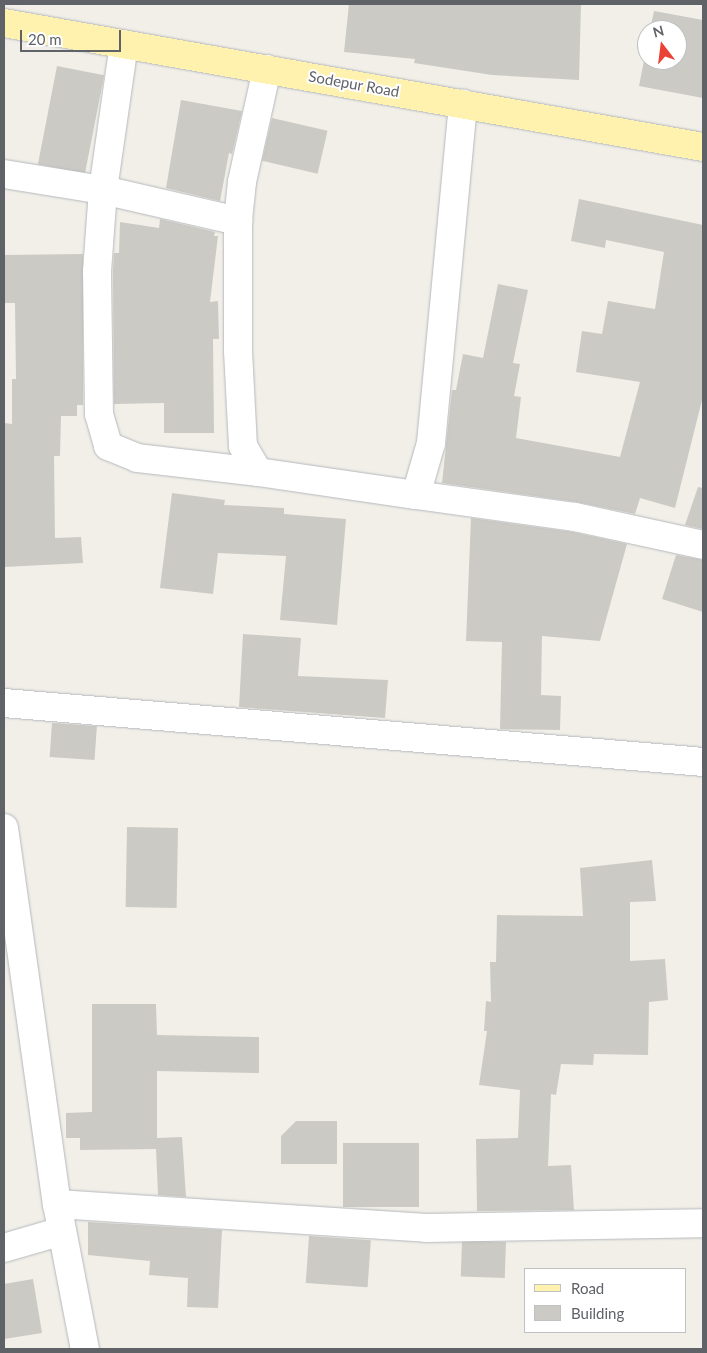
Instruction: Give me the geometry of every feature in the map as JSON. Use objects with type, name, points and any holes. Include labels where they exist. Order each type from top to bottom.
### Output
[{"type":"main road","name":"Sodepur Road","points":[[4,24],[703,147]]},
{"type":"street","points":[[124,44],[103,190],[95,318],[99,414],[108,446],[137,458],[258,472],[576,517],[703,544]]},
{"type":"street","points":[[258,472],[243,446],[238,351],[238,221],[242,182],[267,69]]},
{"type":"street","points":[[416,495],[431,443],[463,104]]},
{"type":"street","points":[[4,174],[103,190],[238,221]]},
{"type":"street","points":[[4,703],[703,762]]},
{"type":"street","points":[[4,828],[57,1204],[85,1349]]},
{"type":"street","points":[[57,1204],[426,1228],[703,1223]]},
{"type":"street","points":[[4,1248],[62,1231]]},
{"type":"building","points":[[349,4],[581,4],[579,80],[492,75],[414,63],[415,59],[344,52]]},
{"type":"building","points":[[654,11],[703,20],[703,98],[639,86],[642,70],[687,70],[687,20],[652,20]]},
{"type":"building","points":[[57,66],[104,75],[85,173],[38,164]]},
{"type":"building","points":[[181,100],[242,111],[232,154],[229,153],[220,201],[166,188]]},
{"type":"building","points":[[272,118],[328,131],[318,174],[262,161]]},
{"type":"building","points":[[579,199],[703,225],[703,396],[675,508],[640,498],[635,514],[577,502],[442,483],[452,390],[456,390],[463,354],[483,358],[498,284],[528,290],[513,363],[520,364],[514,396],[521,397],[516,438],[620,457],[640,382],[576,372],[582,331],[602,334],[608,301],[655,309],[664,252],[606,240],[605,248],[571,241]]},
{"type":"building","points":[[160,219],[215,232],[214,236],[218,236],[210,302],[218,301],[219,339],[213,339],[214,433],[164,433],[164,403],[114,404],[113,271],[114,253],[119,253],[120,222],[159,228]]},
{"type":"building","points":[[83,254],[83,405],[77,405],[77,416],[61,416],[60,456],[54,456],[55,538],[81,537],[83,563],[4,567],[4,423],[12,424],[12,379],[16,379],[15,303],[4,303],[4,255]]},
{"type":"building","points":[[698,487],[703,488],[703,529],[685,525]]},
{"type":"building","points":[[172,493],[225,500],[224,505],[284,508],[284,514],[346,519],[337,625],[280,620],[286,556],[218,553],[213,594],[160,588]]},
{"type":"building","points":[[471,518],[572,532],[627,544],[600,641],[542,636],[541,695],[561,696],[560,730],[500,729],[502,642],[466,641]]},
{"type":"building","points":[[676,555],[703,560],[703,612],[662,599]]},
{"type":"building","points":[[243,634],[301,638],[298,676],[388,680],[385,718],[239,707]]},
{"type":"building","points":[[52,723],[97,726],[95,760],[50,757]]},
{"type":"building","points":[[127,827],[178,828],[177,908],[126,907]]},
{"type":"building","points":[[652,860],[656,901],[630,902],[630,961],[665,959],[668,1000],[649,1002],[648,1055],[594,1054],[593,1065],[561,1064],[556,1095],[551,1094],[548,1166],[571,1165],[574,1210],[477,1211],[476,1139],[518,1138],[520,1090],[479,1085],[487,1031],[484,1031],[486,1001],[491,1002],[490,962],[496,962],[497,915],[583,916],[580,868]]},
{"type":"building","points":[[92,1004],[156,1004],[157,1035],[259,1037],[259,1073],[157,1071],[157,1138],[182,1137],[186,1197],[158,1195],[156,1149],[80,1150],[80,1138],[66,1138],[66,1113],[92,1112]]},
{"type":"building","points":[[296,1121],[337,1121],[337,1164],[281,1164],[281,1136]]},
{"type":"building","points":[[343,1143],[419,1143],[419,1207],[343,1207]]},
{"type":"building","points":[[88,1222],[222,1230],[218,1308],[187,1307],[188,1278],[149,1275],[150,1261],[88,1255]]},
{"type":"building","points":[[309,1236],[371,1240],[368,1287],[306,1283]]},
{"type":"building","points":[[462,1240],[506,1242],[505,1278],[461,1276]]},
{"type":"building","points":[[33,1279],[42,1333],[4,1339],[4,1284]]}]
